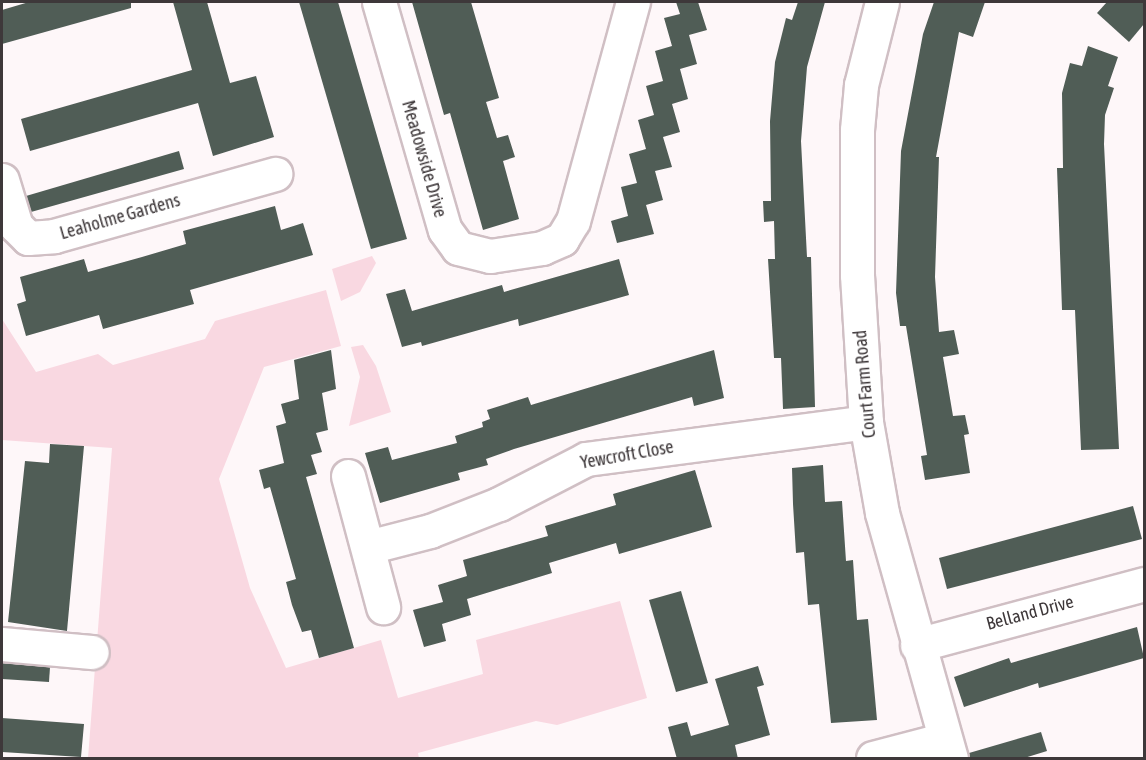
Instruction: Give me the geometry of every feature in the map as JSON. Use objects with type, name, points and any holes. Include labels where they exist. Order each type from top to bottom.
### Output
[{"type":"street","name":"Meadowside Drive","points":[[379,2],[445,230],[458,248],[490,256],[542,248],[562,239],[573,221],[633,2]]},
{"type":"street","name":"Court Farm Road","points":[[882,2],[861,85],[857,130],[857,275],[866,422],[882,513],[917,645],[948,748]]},
{"type":"street","name":"Leaholme Gardens","points":[[2,180],[16,226],[28,238],[54,236],[275,174]]},
{"type":"street","name":"Yewcroft Close","points":[[368,547],[430,531],[489,508],[586,459],[866,422]]},
{"type":"street","points":[[348,476],[383,607]]},
{"type":"street","name":"Belland Drive","points":[[917,645],[1144,585]]},
{"type":"street","points":[[2,644],[92,652]]},
{"type":"street","points":[[873,759],[948,748]]},
{"type":"shaded area","points":[[372,256],[376,263],[360,292],[341,301],[332,269]]},
{"type":"shaded area","points":[[326,290],[341,346],[264,367],[219,479],[250,588],[286,668],[381,640],[398,698],[483,674],[476,640],[620,601],[647,698],[557,725],[536,721],[418,753],[419,758],[88,758],[112,448],[2,440],[2,319],[36,372],[98,354],[113,365],[205,339],[215,321]]},
{"type":"shaded area","points":[[363,345],[376,366],[391,412],[349,426],[360,377],[351,347]]},
{"type":"building","points":[[29,2],[131,2],[131,8],[2,44],[2,10]]},
{"type":"building","points":[[173,2],[207,2],[230,83],[256,76],[274,137],[213,156],[198,103],[30,151],[21,119],[192,70]]},
{"type":"building","points":[[299,2],[338,2],[407,239],[371,249]]},
{"type":"building","points":[[412,2],[471,2],[499,98],[486,102],[497,138],[508,135],[515,157],[503,161],[519,219],[483,230],[450,113],[444,115]]},
{"type":"building","points":[[676,2],[698,2],[707,30],[689,35],[697,64],[680,69],[688,99],[672,104],[680,132],[663,137],[672,167],[655,171],[663,200],[646,205],[654,234],[617,243],[611,221],[628,216],[621,187],[637,183],[629,154],[646,149],[638,120],[654,115],[646,86],[663,81],[655,51],[672,46],[664,18],[680,14]]},
{"type":"building","points":[[798,2],[825,2],[807,67],[801,141],[807,257],[811,257],[815,407],[783,409],[781,358],[774,358],[768,259],[775,259],[774,221],[764,222],[763,201],[771,201],[770,121],[775,62],[786,18],[792,20]]},
{"type":"building","points":[[934,2],[985,2],[973,37],[959,32],[936,157],[939,157],[935,277],[939,332],[954,330],[959,354],[943,357],[953,416],[965,415],[969,434],[964,435],[970,473],[925,480],[921,456],[927,455],[906,326],[900,326],[896,293],[901,151],[923,34]]},
{"type":"building","points":[[1107,2],[1144,2],[1144,24],[1129,42],[1097,13]]},
{"type":"building","points":[[1088,46],[1118,57],[1108,86],[1114,88],[1105,115],[1104,144],[1119,449],[1081,450],[1075,310],[1062,310],[1057,168],[1063,168],[1062,93],[1070,63],[1082,66]]},
{"type":"building","points":[[179,151],[184,169],[31,212],[26,196]]},
{"type":"building","points":[[275,206],[281,230],[303,223],[313,255],[190,290],[194,304],[103,329],[99,315],[26,336],[17,304],[26,301],[20,277],[84,259],[88,272],[142,257],[186,244],[183,231]]},
{"type":"building","points":[[619,259],[629,295],[519,326],[518,319],[422,346],[421,342],[402,347],[386,294],[405,289],[412,311],[502,285],[504,292]]},
{"type":"building","points":[[331,350],[336,389],[322,393],[328,430],[316,433],[322,452],[311,455],[317,474],[306,477],[354,648],[319,658],[311,630],[302,632],[292,605],[286,582],[296,579],[270,487],[264,489],[259,470],[284,463],[276,426],[286,423],[281,404],[299,399],[294,360]]},
{"type":"building","points":[[714,350],[724,398],[694,406],[692,397],[514,449],[486,459],[488,465],[458,473],[460,480],[380,503],[365,453],[388,447],[392,460],[457,443],[455,436],[483,427],[482,422],[490,419],[487,410],[528,397],[531,405]]},
{"type":"building","points":[[50,444],[84,446],[67,631],[8,622],[25,461],[49,463]]},
{"type":"building","points":[[823,465],[825,502],[842,501],[846,561],[853,560],[857,620],[868,619],[877,720],[831,723],[819,604],[808,605],[804,552],[796,553],[793,504],[792,468]]},
{"type":"building","points":[[695,470],[712,527],[619,554],[616,543],[549,563],[552,573],[467,599],[471,615],[442,624],[446,641],[424,647],[413,610],[443,602],[438,585],[467,576],[463,560],[548,536],[545,526],[616,505],[613,494]]},
{"type":"building","points":[[1133,506],[1142,539],[947,589],[939,558]]},
{"type":"building","points":[[681,591],[708,683],[676,692],[649,600]]},
{"type":"building","points":[[1137,627],[1144,658],[1039,688],[1038,683],[964,707],[954,677],[1009,658],[1011,663]]},
{"type":"building","points":[[2,663],[50,667],[49,682],[2,679]]},
{"type":"building","points":[[758,666],[764,685],[757,687],[770,735],[735,745],[738,759],[677,759],[668,727],[687,722],[691,736],[729,725],[715,679]]},
{"type":"building","points":[[2,718],[84,724],[81,757],[2,752]]},
{"type":"building","points":[[1041,732],[1047,751],[1021,759],[970,759],[969,753]]}]
